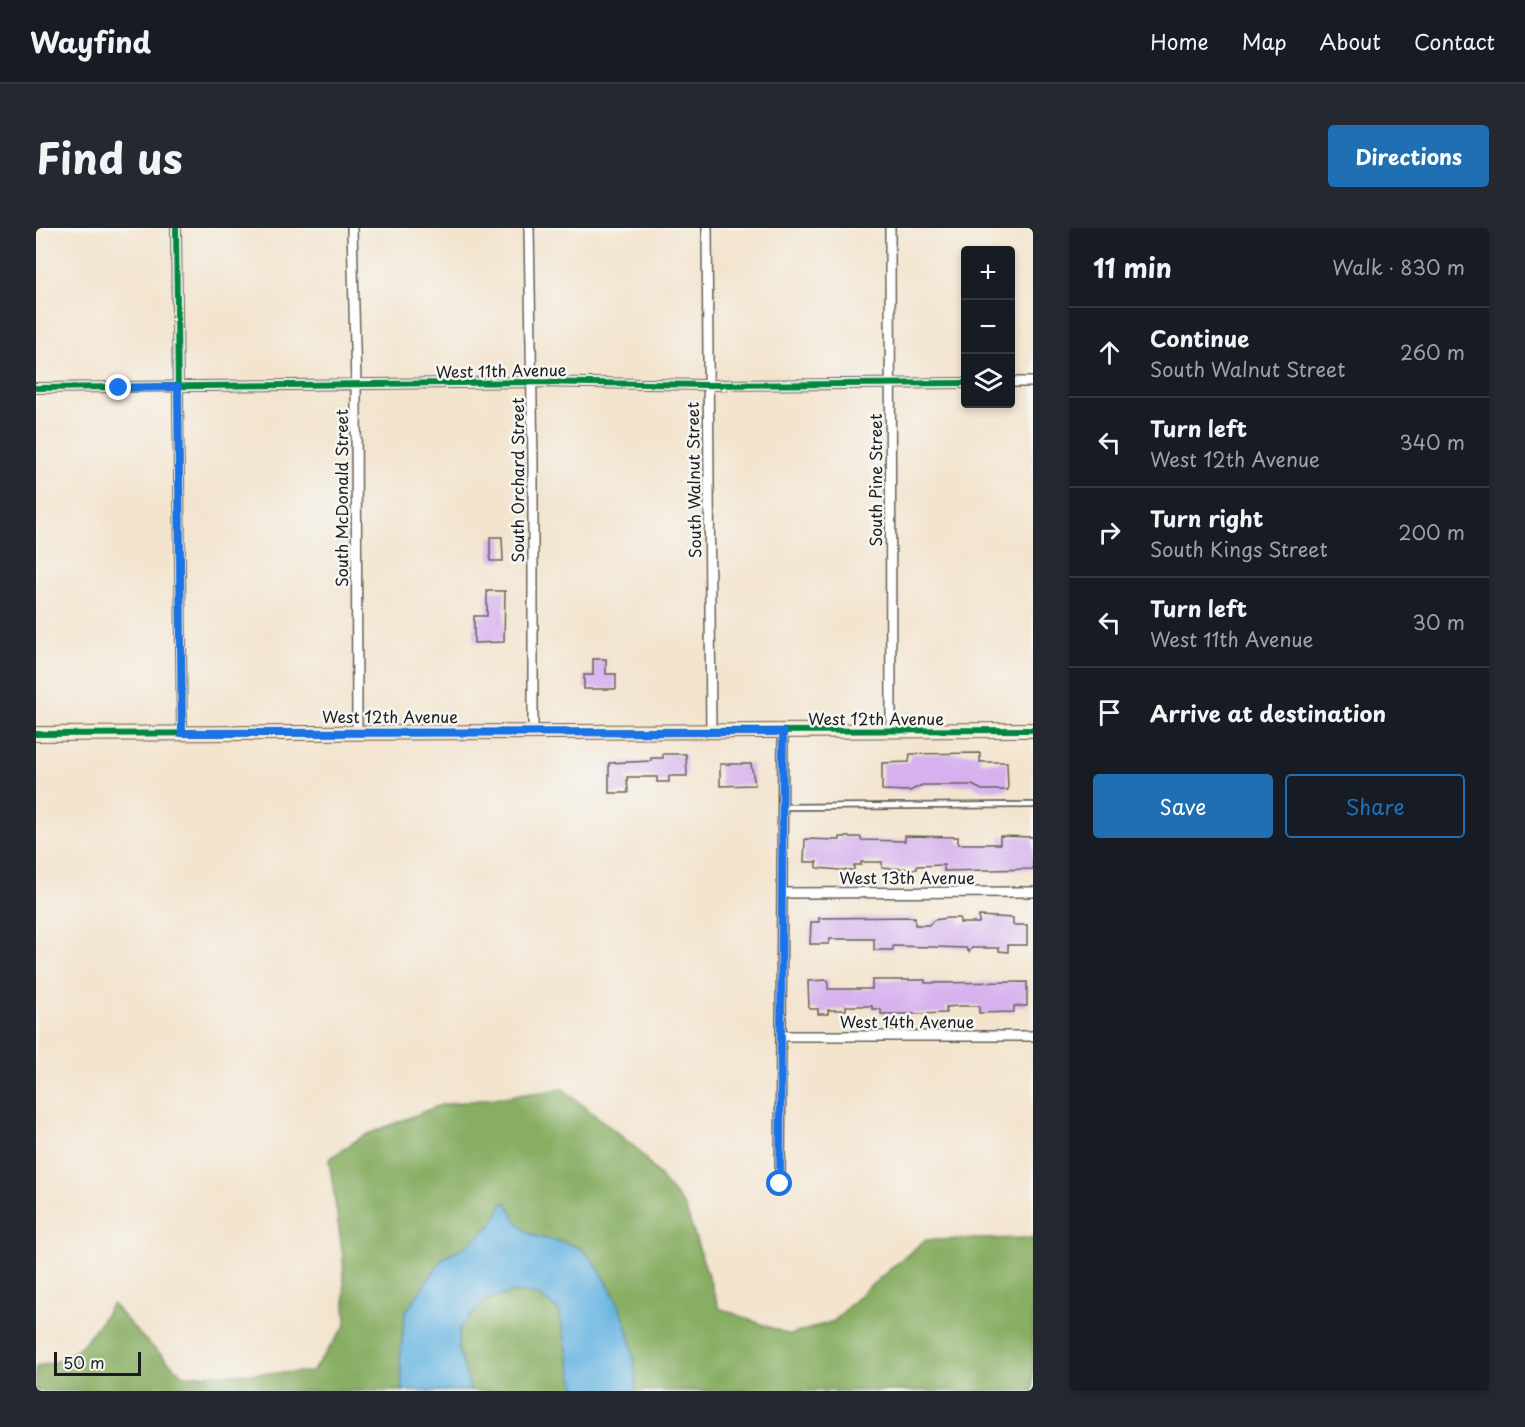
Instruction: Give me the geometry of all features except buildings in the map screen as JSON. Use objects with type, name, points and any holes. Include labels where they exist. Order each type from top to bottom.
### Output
[{"type":"main road","name":"West 12th Avenue","points":[[36,734],[1033,730]]},
{"type":"street","points":[[176,228],[182,733]]},
{"type":"street","name":"South McDonald Street","points":[[352,228],[356,386],[357,733]]},
{"type":"street","name":"South Orchard Street","points":[[529,228],[533,732]]},
{"type":"street","name":"South Walnut Street","points":[[707,228],[711,732]]},
{"type":"street","name":"South Pine Street","points":[[890,228],[891,731]]},
{"type":"street","name":"West 11th Avenue","points":[[36,388],[356,386],[532,382],[961,383]]},
{"type":"street","points":[[1015,382],[1033,382]]},
{"type":"street","points":[[780,1184],[783,732]]},
{"type":"street","name":"West 13th Avenue","points":[[782,892],[1033,892]]},
{"type":"street","name":"West 14th Avenue","points":[[782,1036],[1033,1036]]},
{"type":"lane","points":[[783,807],[1033,805]]},
{"type":"green space","points":[[563,1089],[637,1149],[685,1207],[719,1308],[790,1335],[834,1321],[861,1294],[925,1240],[1033,1238],[1033,1391],[36,1391],[36,1366],[62,1359],[73,1353],[90,1336],[112,1304],[143,1338],[183,1375],[312,1372],[346,1325],[343,1257],[329,1159],[363,1136],[441,1105]]},
{"type":"water","points":[[503,1203],[508,1204],[515,1218],[529,1233],[577,1247],[592,1260],[612,1293],[626,1323],[634,1357],[636,1391],[576,1391],[559,1311],[538,1295],[514,1292],[486,1300],[459,1329],[458,1349],[471,1391],[403,1391],[400,1359],[405,1313],[443,1258],[469,1245],[494,1222]]},
{"type":"cycle path","points":[[176,228],[182,733]]},
{"type":"cycle path","points":[[36,388],[532,382],[707,385],[961,383]]},
{"type":"cycle path","points":[[36,734],[1033,730]]},
{"type":"route","points":[[119,388],[178,387],[182,733],[783,732],[780,1184]]}]
